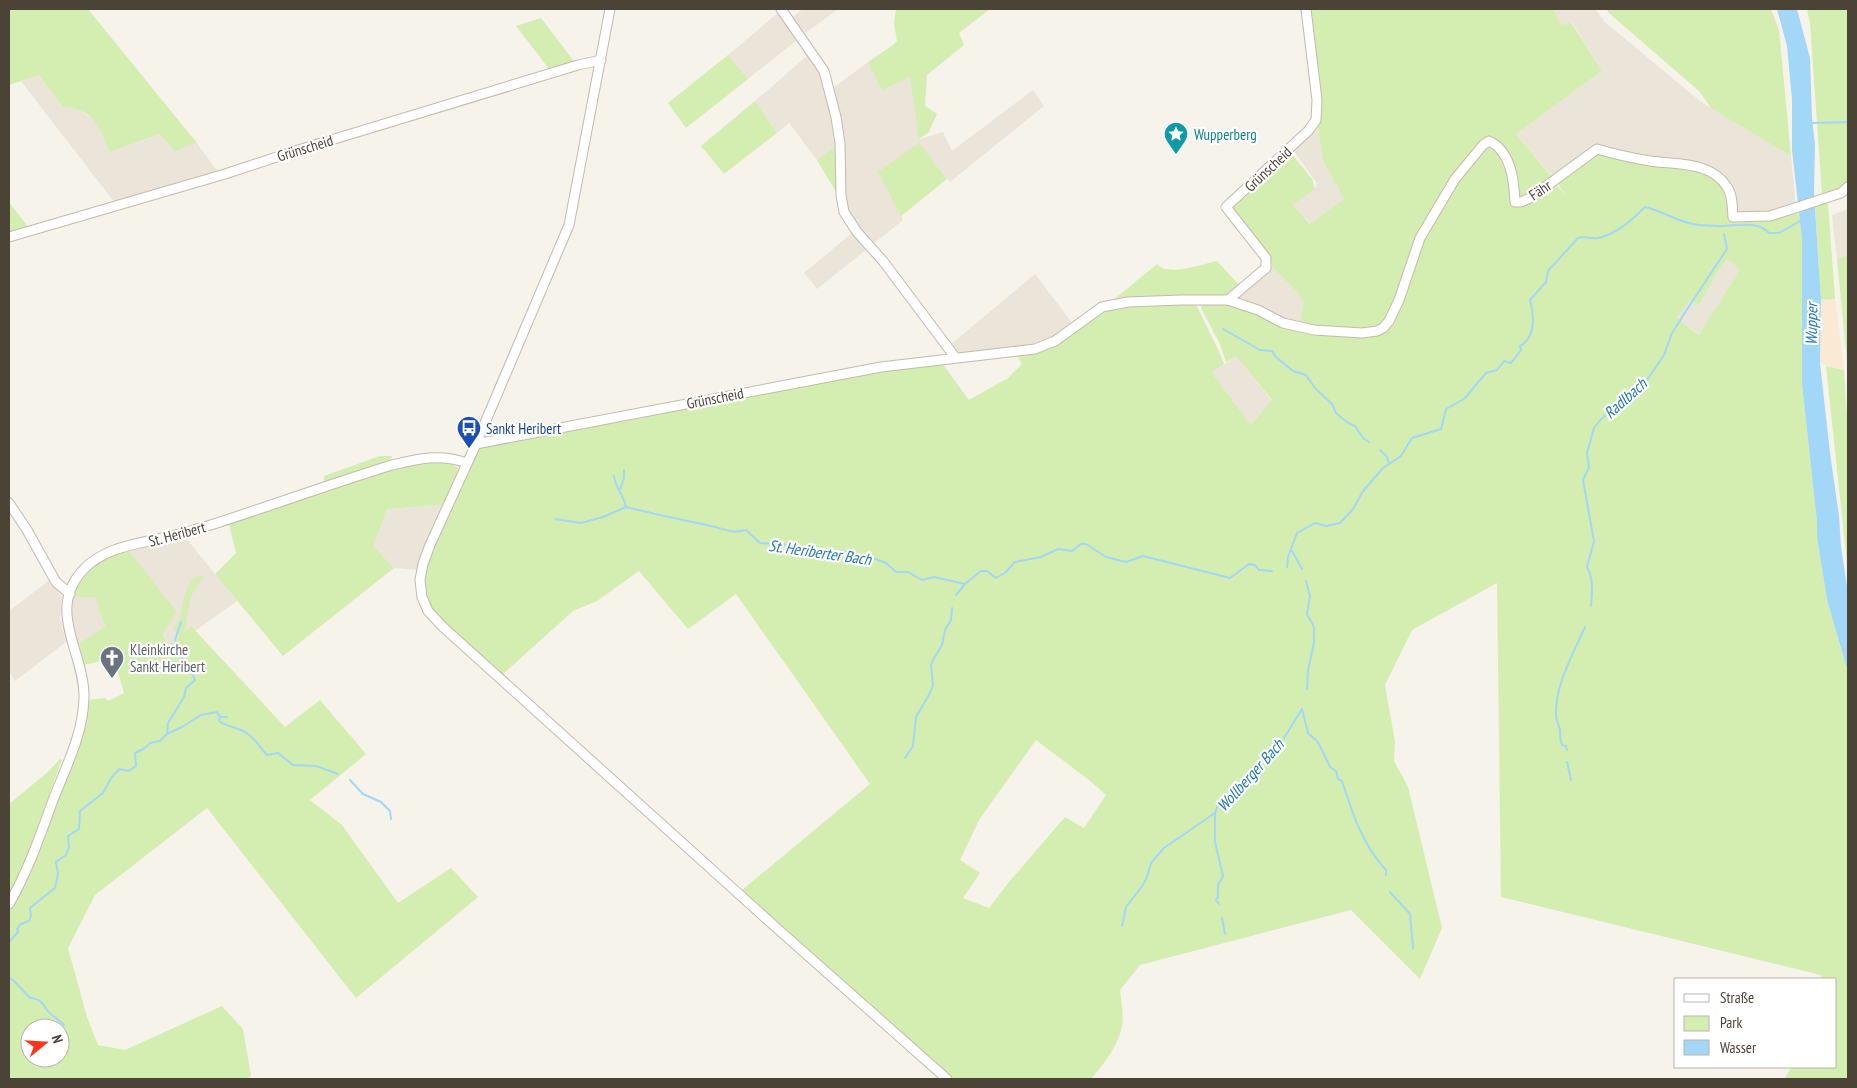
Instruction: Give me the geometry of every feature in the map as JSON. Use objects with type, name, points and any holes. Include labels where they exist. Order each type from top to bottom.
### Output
[{"type":"street","points":[[610,9],[569,226],[476,444],[430,544],[420,580],[422,597],[428,611],[443,627],[773,925],[948,1079]]},
{"type":"street","points":[[781,9],[824,71],[836,117],[840,143],[841,195],[844,212],[857,232],[883,261],[955,357]]},
{"type":"street","name":"Grünscheid","points":[[1228,300],[1266,268],[1266,258],[1226,207],[1308,131],[1316,120],[1317,100],[1306,9]]},
{"type":"street","name":"Grünscheid","points":[[9,238],[225,174],[323,142],[601,60]]},
{"type":"street","name":"Fähr","points":[[1377,331],[1383,328],[1388,321],[1399,300],[1420,238],[1455,179],[1483,145],[1489,141],[1495,144],[1511,167],[1516,202],[1530,198],[1597,149],[1631,157],[1692,165],[1709,170],[1719,177],[1728,188],[1732,199],[1733,217],[1770,216],[1835,195],[1848,188]]},
{"type":"street","name":"Grünscheid","points":[[476,444],[881,367],[1035,349],[1055,341],[1102,307],[1128,302],[1228,300],[1258,310],[1283,323],[1314,330],[1362,333],[1377,331]]},
{"type":"street","name":"St. Heribert","points":[[9,904],[24,877],[68,761],[81,718],[84,697],[81,670],[67,622],[67,605],[74,583],[83,570],[98,558],[114,550],[218,523],[392,465],[414,460],[443,457],[466,463]]},
{"type":"street","points":[[9,503],[27,530],[56,582],[70,594]]},
{"type":"shaded area","points":[[803,9],[838,9],[803,35],[829,70],[833,88],[868,62],[882,89],[910,76],[920,139],[943,132],[952,151],[1033,90],[1044,106],[950,182],[919,144],[879,172],[903,220],[817,289],[804,273],[853,232],[846,208],[842,142],[817,160],[789,123],[777,133],[755,101],[808,55],[797,40],[748,79],[728,55],[779,12],[790,19]]},
{"type":"shaded area","points":[[1553,9],[1595,9],[1605,22],[1700,101],[1791,156],[1796,207],[1763,217],[1732,218],[1553,177],[1516,134],[1602,71],[1572,22],[1562,27]]},
{"type":"shaded area","points":[[39,75],[63,107],[77,107],[96,122],[110,152],[161,134],[175,150],[196,142],[218,172],[115,203],[21,81]]},
{"type":"shaded area","points":[[1317,122],[1323,161],[1344,199],[1311,224],[1293,205],[1317,186],[1293,150]]},
{"type":"shaded area","points":[[1848,209],[1848,255],[1837,259],[1832,215]]},
{"type":"shaded area","points":[[1727,259],[1740,270],[1700,335],[1677,318],[1690,300],[1699,305]]},
{"type":"shaded area","points":[[1272,267],[1297,292],[1304,302],[1300,323],[1283,320],[1240,300],[1237,294]]},
{"type":"shaded area","points":[[1035,274],[1073,324],[1049,340],[1029,345],[958,354],[950,345]]},
{"type":"shaded area","points":[[1835,299],[1844,370],[1820,363],[1821,300]]},
{"type":"shaded area","points":[[1236,356],[1272,401],[1251,425],[1212,373]]},
{"type":"shaded area","points":[[443,505],[417,570],[394,568],[372,546],[387,509]]},
{"type":"shaded area","points":[[185,537],[237,601],[195,631],[190,626],[169,647],[128,550]]},
{"type":"shaded area","points":[[51,579],[62,597],[60,620],[66,642],[15,681],[9,671],[9,611]]},
{"type":"shaded area","points":[[95,596],[105,628],[76,645],[70,618],[72,597]]},
{"type":"green space","points":[[9,9],[88,9],[196,142],[175,151],[160,134],[110,152],[94,120],[81,111],[63,107],[39,75],[9,85]]},
{"type":"green space","points":[[896,9],[990,9],[959,33],[964,45],[927,75],[925,106],[937,114],[929,132],[919,139],[910,77],[882,90],[868,62],[897,41],[894,24]]},
{"type":"green space","points":[[1308,9],[1553,9],[1562,26],[1571,22],[1602,71],[1516,134],[1552,177],[1567,199],[1557,182],[1598,152],[1707,171],[1725,187],[1732,218],[1763,219],[1764,222],[1798,213],[1802,239],[1802,384],[1817,537],[1827,600],[1848,672],[1848,1079],[1784,1079],[1791,1068],[1837,1068],[1837,978],[1820,978],[1821,975],[1501,897],[1497,583],[1412,630],[1385,685],[1395,742],[1394,761],[1408,787],[1442,928],[1420,979],[1351,910],[1140,965],[1120,990],[1123,1022],[1114,1048],[1091,1079],[954,1079],[742,890],[870,784],[736,594],[688,629],[639,571],[597,601],[573,611],[502,675],[434,613],[426,598],[422,584],[426,565],[479,446],[793,385],[941,362],[969,400],[1008,378],[1022,364],[1015,353],[1039,351],[1104,311],[1124,306],[1196,304],[1224,364],[1212,373],[1251,425],[1272,400],[1236,356],[1226,362],[1220,344],[1201,308],[1202,302],[1228,303],[1280,324],[1299,328],[1304,302],[1297,292],[1272,267],[1270,255],[1266,255],[1230,209],[1291,153],[1313,180],[1314,189],[1293,205],[1310,224],[1344,199],[1323,161],[1317,122],[1321,108]],"holes":[[[1727,259],[1740,270],[1699,335],[1677,318],[1690,300],[1699,305]],[[1036,740],[1106,795],[1084,828],[1065,817],[989,908],[963,898],[980,873],[960,860],[979,820]]]},
{"type":"green space","points":[[1606,9],[1771,9],[1779,30],[1791,156],[1711,108],[1699,91]]},
{"type":"green space","points":[[1807,9],[1848,9],[1848,182],[1839,189],[1822,194],[1810,23]]},
{"type":"green space","points":[[541,18],[576,64],[550,70],[516,26]]},
{"type":"green space","points":[[728,55],[748,79],[686,128],[668,103]]},
{"type":"green space","points":[[755,101],[777,133],[724,174],[701,146]]},
{"type":"green space","points":[[919,143],[947,179],[901,216],[878,172]]},
{"type":"green space","points":[[837,145],[838,195],[817,160]]},
{"type":"green space","points":[[9,202],[29,228],[9,234]]},
{"type":"green space","points":[[1828,203],[1835,299],[1821,300],[1815,205]]},
{"type":"green space","points":[[1848,255],[1848,372],[1837,259]]},
{"type":"green space","points":[[1217,261],[1241,287],[1228,296],[1111,302],[1157,264],[1162,268],[1177,270]]},
{"type":"green space","points":[[1826,366],[1844,370],[1848,433],[1848,573]]},
{"type":"green space","points":[[380,456],[392,456],[388,471],[413,464],[443,461],[459,468],[443,505],[387,509],[373,546],[394,568],[283,656],[215,574],[236,553],[229,524],[324,491],[324,476]]},
{"type":"green space","points":[[128,550],[177,612],[163,634],[169,647],[179,637],[173,628],[180,616],[187,588],[197,575],[203,577],[190,598],[185,629],[181,634],[191,626],[285,727],[320,700],[366,754],[310,800],[342,825],[398,903],[451,868],[478,897],[356,998],[207,808],[95,895],[68,948],[87,1017],[98,1045],[125,1050],[222,1006],[243,1029],[251,1076],[246,1079],[9,1079],[9,804],[48,772],[60,759],[62,760],[38,825],[46,828],[87,700],[105,698],[108,701],[124,693],[114,658],[84,665],[76,645],[105,627],[95,597],[72,597],[89,572],[109,558]]},
{"type":"water","name":"Wupper","points":[[1777,9],[1797,9],[1810,58],[1815,145],[1814,193],[1821,300],[1820,363],[1848,593],[1848,672],[1827,600],[1817,537],[1802,384],[1802,239],[1792,150],[1792,99],[1787,46]]},
{"type":"waterway","points":[[1811,123],[1848,122]]},
{"type":"waterway","name":"St. Heriberter Bach","points":[[1287,567],[1288,557],[1297,533],[1315,523],[1326,526],[1340,523],[1353,509],[1363,491],[1383,468],[1401,456],[1412,438],[1441,429],[1446,409],[1464,399],[1486,373],[1497,370],[1504,361],[1511,363],[1521,350],[1520,346],[1529,338],[1531,332],[1533,313],[1530,300],[1546,282],[1548,271],[1578,238],[1598,238],[1612,233],[1645,207],[1693,224],[1717,226],[1751,225],[1758,226],[1769,233],[1779,233],[1802,220]]},
{"type":"waterway","name":"Radlbach","points":[[1591,606],[1592,581],[1587,567],[1594,541],[1583,480],[1589,467],[1587,453],[1594,428],[1602,418],[1622,405],[1643,386],[1664,355],[1672,333],[1727,249],[1724,234]]},
{"type":"waterway","points":[[1223,329],[1260,350],[1272,351],[1276,357],[1293,371],[1306,375],[1315,388],[1332,404],[1336,413],[1355,426],[1363,438],[1369,442]]},
{"type":"waterway","points":[[1380,450],[1387,457],[1389,463]]},
{"type":"waterway","name":"St. Heriberter Bach","points":[[620,489],[624,478],[624,470]]},
{"type":"waterway","name":"St. Heriberter Bach","points":[[614,476],[626,507],[728,531],[746,530],[760,543],[792,545],[832,554],[842,551],[870,557],[886,563],[896,572],[908,572],[922,580],[934,577],[965,584],[981,571],[987,571],[996,578],[1006,572],[1015,562],[1041,557],[1058,549],[1072,551],[1081,544],[1086,544],[1106,557],[1126,562],[1143,556],[1230,578],[1249,564],[1255,565],[1259,570],[1272,571]]},
{"type":"waterway","points":[[555,519],[581,523],[603,517],[626,507]]},
{"type":"waterway","name":"Wollberger Bach","points":[[1292,551],[1302,569]]},
{"type":"waterway","name":"Wollberger Bach","points":[[1306,581],[1310,596],[1307,614],[1314,627],[1314,643],[1308,670],[1307,689]]},
{"type":"waterway","points":[[956,595],[965,584]]},
{"type":"waterway","points":[[905,758],[913,746],[916,717],[933,685],[931,665],[942,645],[945,630],[951,620],[952,608]]},
{"type":"waterway","points":[[167,734],[168,723],[184,697],[186,688],[195,680],[191,671],[184,666],[175,640],[181,622]]},
{"type":"waterway","name":"Radlbach","points":[[1567,750],[1561,741],[1556,717],[1556,704],[1566,670],[1585,627]]},
{"type":"waterway","points":[[1302,709],[1308,733],[1318,742],[1330,767],[1336,771],[1338,779],[1342,781],[1359,828],[1378,861],[1386,870],[1386,875]]},
{"type":"waterway","name":"Wollberger Bach","points":[[1122,926],[1126,907],[1143,885],[1151,863],[1164,848],[1215,813],[1218,805],[1224,807],[1233,795],[1237,785],[1261,760],[1270,757],[1279,746],[1302,709]]},
{"type":"waterway","points":[[9,942],[18,932],[17,929],[21,924],[29,921],[31,916],[30,908],[55,888],[58,874],[56,862],[66,855],[69,847],[68,836],[79,829],[80,811],[103,793],[111,778],[119,769],[129,771],[136,766],[135,753],[150,743],[160,741],[167,734],[201,715],[217,712],[220,717],[219,721],[225,725],[242,730],[255,740],[267,755],[278,753],[293,765],[316,766],[338,774]]},
{"type":"waterway","points":[[220,717],[227,717]]},
{"type":"waterway","name":"Radlbach","points":[[1567,762],[1571,780]]},
{"type":"waterway","points":[[350,780],[363,794],[381,802],[390,811],[391,819]]},
{"type":"waterway","points":[[1215,813],[1215,842],[1223,876],[1218,885],[1218,897],[1216,900],[1219,904]]},
{"type":"waterway","points":[[1390,892],[1410,914],[1413,948]]},
{"type":"waterway","points":[[1222,918],[1225,934]]},
{"type":"waterway","points":[[9,978],[30,998],[41,1002],[56,1018]]},
{"type":"place","name":"Wupperberg","points":[[1176,155]]},
{"type":"place","name":"Sankt Heribert","points":[[469,449]]},
{"type":"place","name":"Kleinkirche Sankt Heribert","points":[[112,679]]}]
